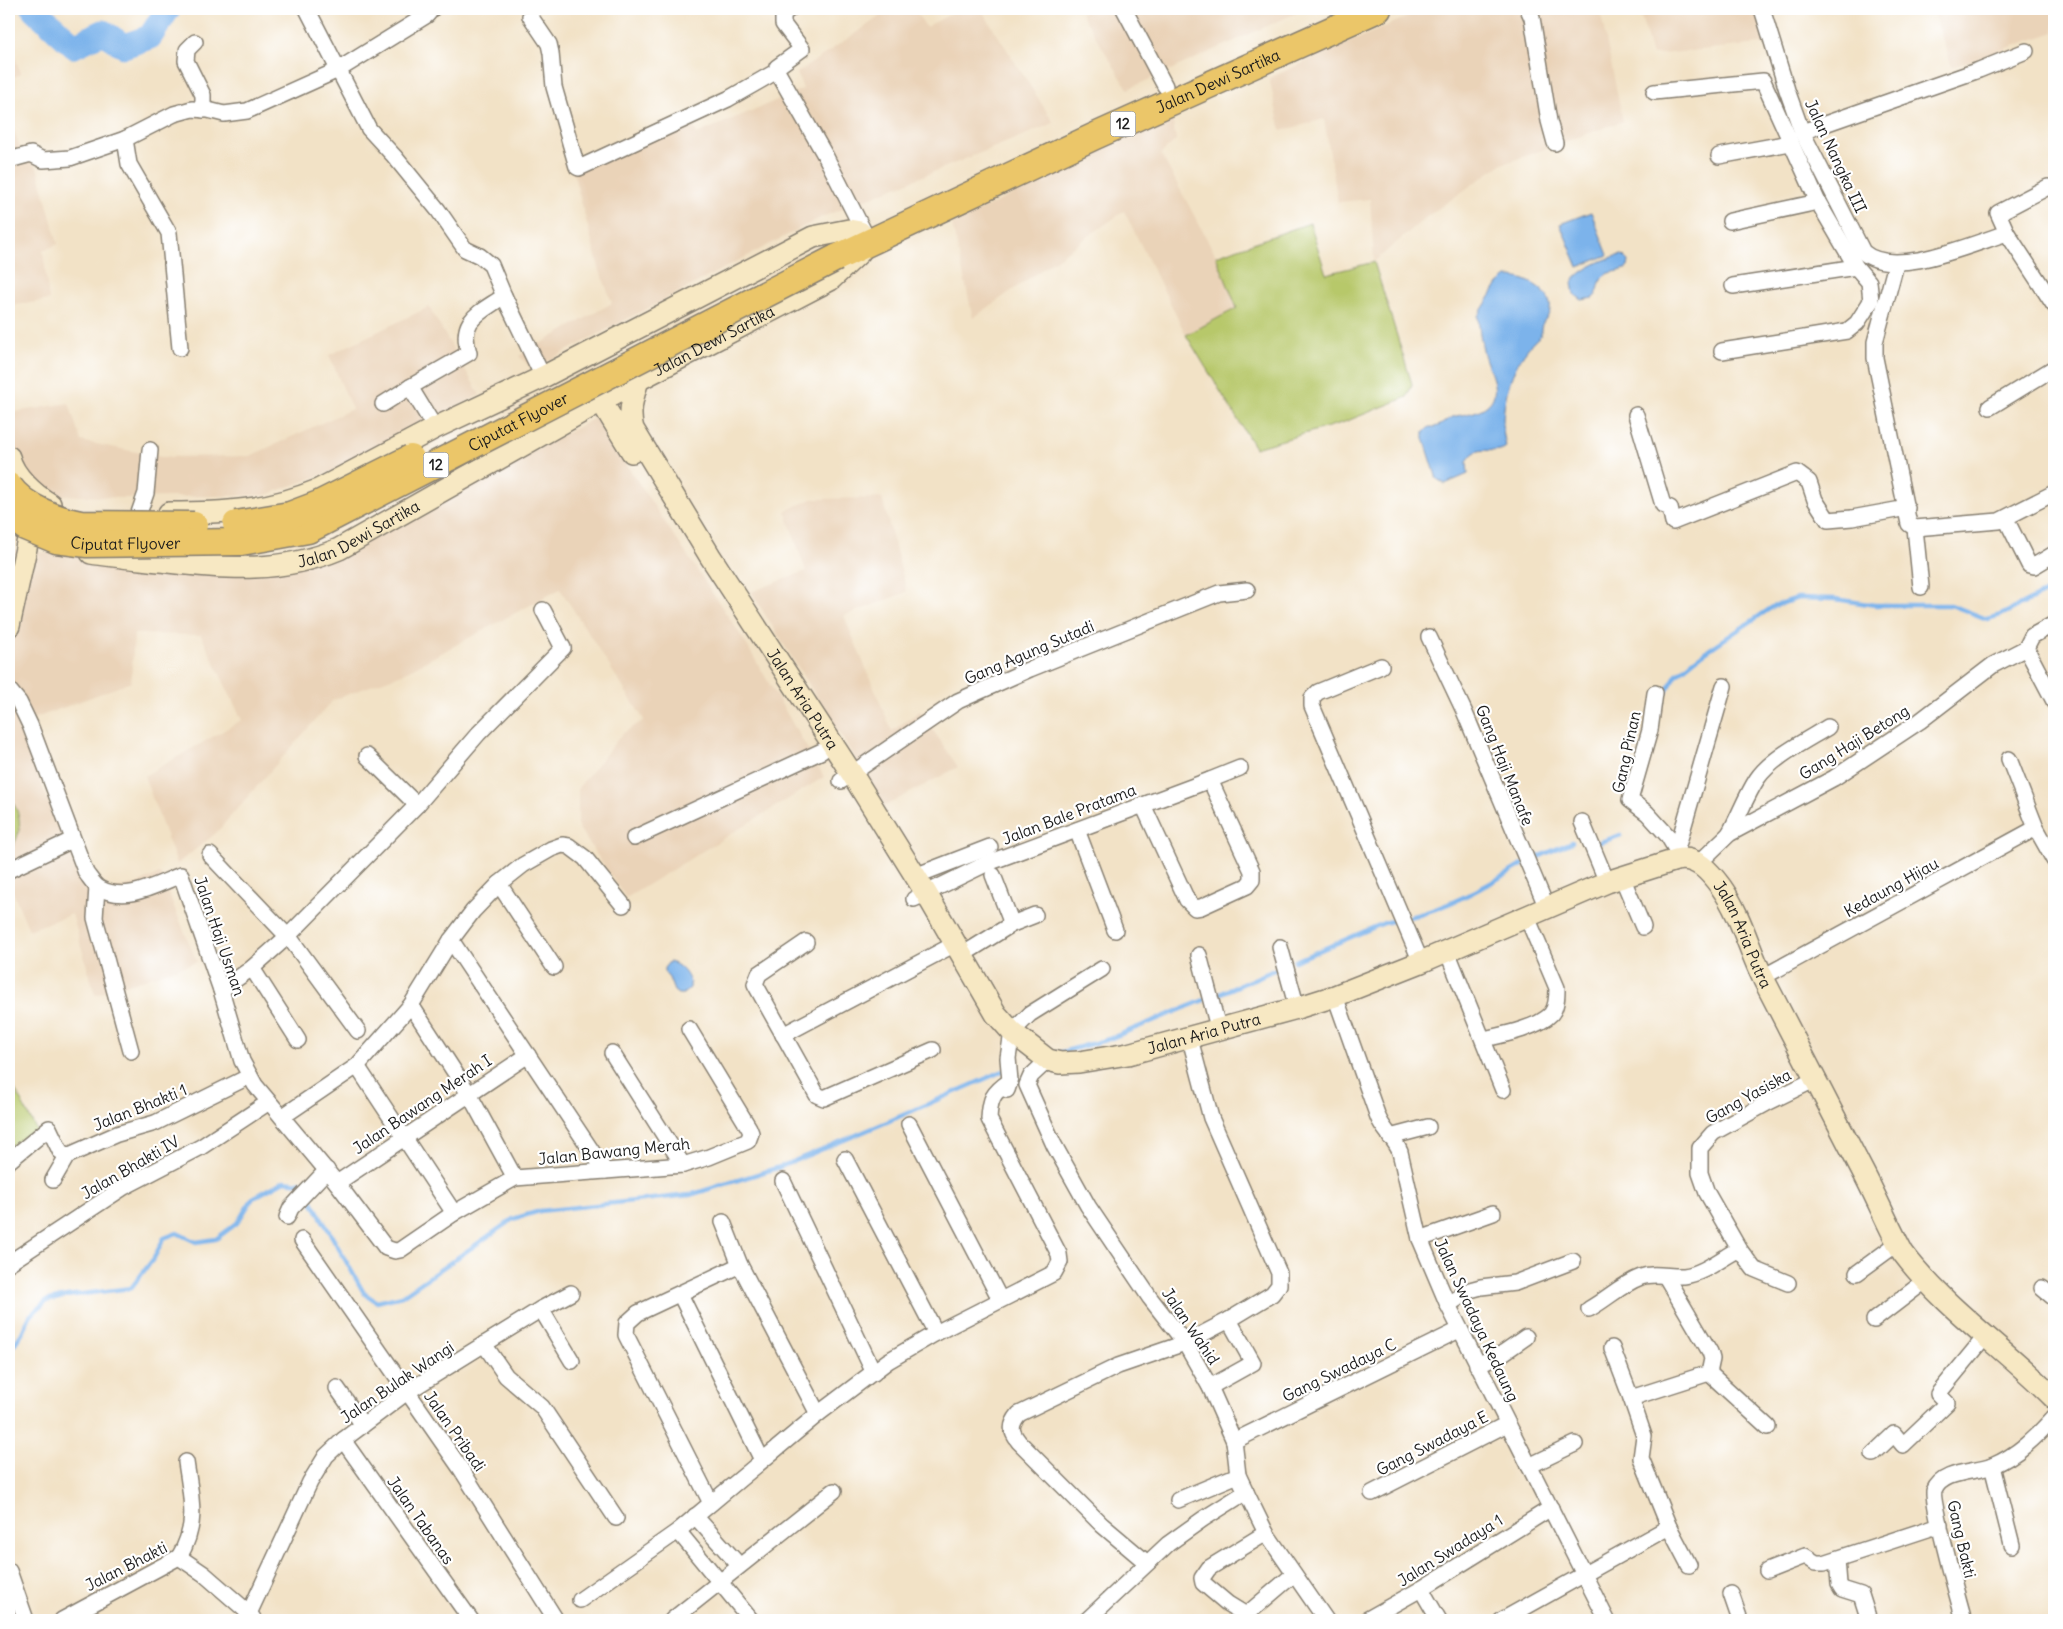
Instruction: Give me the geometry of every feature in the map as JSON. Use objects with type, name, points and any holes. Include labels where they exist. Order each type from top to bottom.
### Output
[{"type":"highway","name":"Jalan Dewi Sartika","points":[[864,235],[1165,86],[1333,9]]},
{"type":"highway","name":"Jalan Dewi Sartika","points":[[864,235],[1093,137],[1378,9]]},
{"type":"highway","name":"Ciputat Flyover","points":[[9,514],[25,527],[56,540],[87,544],[241,542],[308,530],[864,235]]},
{"type":"highway","name":"Ciputat Flyover","points":[[20,489],[12,492],[45,514],[63,521],[81,524],[221,526],[257,522],[290,515],[320,504],[832,253]]},
{"type":"main road","name":"Jalan Dewi Sartika","points":[[9,527],[28,539],[56,548],[224,568],[264,568],[310,559],[339,549],[601,400],[830,280],[864,235],[849,230],[813,237],[543,376],[435,428],[318,490],[284,503],[223,513],[75,513],[50,504],[20,489]]},
{"type":"main road","name":"Jalan Aria Putra","points":[[638,380],[631,403],[630,418],[633,429],[680,522],[822,751],[847,777]]},
{"type":"main road","name":"Jalan Aria Putra","points":[[601,400],[918,889],[954,949],[968,993],[978,1005],[996,1014],[1012,1032],[1043,1057],[1060,1063],[1079,1062],[1128,1054],[1190,1039],[1297,1008],[1335,996],[1447,952],[1615,880],[1686,857],[1722,888],[1736,912],[1763,978],[1912,1264]]},
{"type":"main road","points":[[9,457],[20,489]]},
{"type":"main road","points":[[284,503],[280,510],[277,525],[282,540],[292,551],[310,559]]},
{"type":"main road","points":[[223,513],[238,526],[241,535],[241,546],[238,555],[232,563],[224,568]]},
{"type":"main road","points":[[9,626],[28,539]]},
{"type":"main road","points":[[1912,1264],[1985,1337],[2052,1391]]},
{"type":"street","points":[[307,9],[369,129],[419,186],[466,249],[480,256],[491,265],[543,376]]},
{"type":"street","points":[[9,160],[31,154],[43,160],[70,158],[125,139],[174,114],[192,109],[224,114],[247,111],[338,70],[427,15],[432,9]]},
{"type":"street","points":[[1124,9],[1165,86]]},
{"type":"street","points":[[1528,9],[1532,18],[1548,121],[1555,143]]},
{"type":"street","name":"Jalan Nangka III","points":[[1762,9],[1802,132],[1863,252],[1870,259],[1896,264],[1913,263],[2007,233]]},
{"type":"street","points":[[530,16],[548,44],[551,53],[554,88],[577,167],[579,168],[728,98],[777,71],[777,67],[802,49],[783,24],[784,11]]},
{"type":"street","points":[[194,42],[188,50],[186,61],[203,95],[203,110]]},
{"type":"street","points":[[1802,132],[1979,70],[2026,51]]},
{"type":"street","points":[[777,71],[826,157],[864,235]]},
{"type":"street","points":[[1654,92],[1763,82],[1818,202],[1856,267],[1869,282],[1871,301],[1857,323],[1847,331],[1722,352]]},
{"type":"street","points":[[125,139],[129,164],[169,233],[180,348]]},
{"type":"street","points":[[1719,156],[1790,143]]},
{"type":"street","points":[[2048,187],[2000,211],[1998,216],[2054,305]]},
{"type":"street","points":[[1730,221],[1818,202]]},
{"type":"street","points":[[1896,264],[1875,342],[1875,358],[1909,524],[1915,528],[1999,521],[2054,493]]},
{"type":"street","points":[[1733,286],[1856,267]]},
{"type":"street","points":[[382,404],[469,353],[464,339],[467,326],[472,319],[504,296]]},
{"type":"street","points":[[1990,407],[2054,368]]},
{"type":"street","points":[[410,387],[435,428]]},
{"type":"street","points":[[1636,415],[1663,505],[1670,508],[1673,522],[1797,473],[1809,482],[1815,500],[1828,520],[1852,518],[1907,508]]},
{"type":"street","points":[[138,513],[146,493],[150,450]]},
{"type":"street","points":[[2006,518],[2029,565],[2034,566],[2054,554]]},
{"type":"street","points":[[1915,528],[1921,587]]},
{"type":"street","name":"Gang Agung Sutadi","points":[[847,777],[958,701],[1030,669],[1219,593],[1247,590]]},
{"type":"street","points":[[221,990],[252,968],[288,936],[417,805],[478,734],[563,648],[543,610]]},
{"type":"street","points":[[2054,624],[2032,636],[2026,648],[2054,701]]},
{"type":"street","name":"Gang Haji Manafe","points":[[1429,637],[1464,710],[1547,908]]},
{"type":"street","name":"Gang Haji Betong","points":[[1686,857],[1834,778],[1920,721],[1993,665],[2026,648]]},
{"type":"street","points":[[1381,666],[1318,692],[1312,698],[1312,706],[1421,962]]},
{"type":"street","points":[[1686,857],[1724,686]]},
{"type":"street","points":[[9,690],[19,702],[30,725],[72,840],[86,873],[97,887],[95,918],[131,1051]]},
{"type":"street","name":"Gang Pinan","points":[[1656,693],[1650,730],[1630,800],[1647,813],[1686,857]]},
{"type":"street","points":[[1729,834],[1757,779],[1764,770],[1828,727]]},
{"type":"street","points":[[634,838],[822,751]]},
{"type":"street","points":[[367,756],[417,805]]},
{"type":"street","points":[[2009,759],[2036,828],[2054,860]]},
{"type":"street","name":"Jalan Bale Pratama","points":[[918,889],[1240,768]]},
{"type":"street","points":[[1143,805],[1187,900],[1195,908],[1201,907],[1248,886],[1252,880],[1252,871],[1210,780]]},
{"type":"street","points":[[1582,822],[1643,927]]},
{"type":"street","name":"Kedaung Hijau","points":[[1763,978],[2036,828]]},
{"type":"street","points":[[1076,830],[1116,930]]},
{"type":"street","points":[[9,870],[72,840]]},
{"type":"street","points":[[282,1117],[357,1066],[411,1005],[451,940],[473,911],[499,884],[523,865],[551,849],[562,845],[569,846],[585,858],[623,905]]},
{"type":"street","points":[[918,889],[990,847]]},
{"type":"street","points":[[210,855],[288,936],[358,1031]]},
{"type":"street","name":"Jalan Haji Usman","points":[[97,887],[112,893],[126,895],[181,875],[221,990],[242,1061],[254,1085],[327,1170],[386,1248],[395,1251],[400,1250]]},
{"type":"street","points":[[993,875],[1012,924]]},
{"type":"street","points":[[499,884],[554,967]]},
{"type":"street","points":[[783,1035],[954,949],[1036,915]]},
{"type":"street","points":[[1484,1039],[1538,1024],[1552,1014],[1558,999],[1557,988],[1527,917]]},
{"type":"street","points":[[451,940],[605,1171]]},
{"type":"street","points":[[806,942],[759,974],[756,981],[757,988],[820,1098],[824,1098],[933,1050]]},
{"type":"street","points":[[1280,947],[1297,1008]]},
{"type":"street","points":[[1447,952],[1484,1039],[1503,1090]]},
{"type":"street","points":[[1199,955],[1218,1030]]},
{"type":"street","points":[[252,968],[298,1040]]},
{"type":"street","points":[[580,1600],[678,1531],[818,1414],[888,1361],[1000,1299],[1054,1273],[1060,1262],[1059,1254],[989,1119],[989,1112],[1005,1094],[1010,1081],[1008,1058],[1012,1032],[1030,1014],[1102,969]]},
{"type":"street","name":"Jalan Swadaya Kedaung","points":[[1335,996],[1382,1127],[1396,1143],[1400,1152],[1420,1239],[1448,1306],[1607,1620]]},
{"type":"street","points":[[411,1005],[469,1094],[515,1178]]},
{"type":"street","name":"Jalan Bawang Merah","points":[[400,1250],[454,1213],[515,1178],[683,1165],[743,1143],[750,1138],[751,1133],[689,1029]]},
{"type":"street","points":[[1147,1563],[1102,1525],[1019,1442],[1012,1433],[1011,1428],[1013,1421],[1019,1414],[1118,1366],[1185,1342],[1229,1320],[1272,1294],[1279,1285],[1278,1273],[1211,1118],[1190,1039]]},
{"type":"street","points":[[612,1053],[683,1165]]},
{"type":"street","name":"Jalan Bawang Merah I","points":[[337,1183],[528,1055]]},
{"type":"street","name":"Jalan Wahid","points":[[1043,1057],[1031,1076],[1028,1085],[1054,1144],[1088,1206],[1150,1298],[1185,1342],[1210,1387],[1234,1441],[1238,1475],[1266,1533],[1326,1620]]},
{"type":"street","points":[[357,1066],[454,1213]]},
{"type":"street","name":"Jalan Bhakti 1","points":[[67,1156],[117,1134],[155,1123],[250,1076]]},
{"type":"street","name":"Gang Yasiska","points":[[1739,1249],[1707,1193],[1700,1173],[1700,1148],[1713,1133],[1816,1079]]},
{"type":"street","name":"Jalan Bhakti IV","points":[[9,1263],[124,1187],[201,1147],[269,1102]]},
{"type":"street","points":[[909,1124],[1000,1299]]},
{"type":"street","points":[[1390,1137],[1428,1127]]},
{"type":"street","points":[[9,1161],[48,1128],[60,1151],[67,1156],[53,1180]]},
{"type":"street","points":[[845,1159],[936,1333]]},
{"type":"street","points":[[287,1218],[291,1208],[327,1170]]},
{"type":"street","points":[[782,1181],[874,1373]]},
{"type":"street","points":[[1420,1239],[1493,1213]]},
{"type":"street","points":[[723,1222],[740,1264],[818,1414]]},
{"type":"street","name":"Jalan Pribadi","points":[[302,1240],[461,1469],[556,1620]]},
{"type":"street","points":[[1589,1309],[1643,1276],[1655,1275],[1666,1277],[1693,1274],[1739,1249],[1754,1269],[1788,1284]]},
{"type":"street","points":[[1448,1306],[1470,1290],[1515,1283],[1573,1261]]},
{"type":"street","points":[[711,1503],[626,1335],[627,1323],[638,1313],[740,1264]]},
{"type":"street","points":[[1857,1274],[1912,1264]]},
{"type":"street","points":[[1874,1320],[1912,1264]]},
{"type":"street","points":[[1666,1277],[1710,1352],[1712,1359],[1709,1373]]},
{"type":"street","points":[[2042,1288],[2054,1298]]},
{"type":"street","name":"Jalan Bulak Wangi","points":[[250,1618],[265,1576],[310,1482],[326,1456],[363,1424],[407,1392],[570,1293]]},
{"type":"street","points":[[680,1294],[762,1460]]},
{"type":"street","points":[[541,1309],[572,1362]]},
{"type":"street","points":[[1210,1387],[1252,1363],[1229,1320]]},
{"type":"street","name":"Gang Swadaya C","points":[[1234,1441],[1459,1330]]},
{"type":"street","points":[[1477,1366],[1503,1353],[1526,1337]]},
{"type":"street","points":[[1873,1454],[1894,1434],[1903,1445],[1947,1403],[1938,1394],[1985,1337]]},
{"type":"street","points":[[484,1344],[506,1376],[542,1407],[616,1518]]},
{"type":"street","points":[[1612,1348],[1632,1398],[1644,1436],[1642,1458],[1669,1527],[1689,1565]]},
{"type":"street","points":[[1632,1398],[1709,1373]]},
{"type":"street","points":[[1709,1373],[1768,1427]]},
{"type":"street","points":[[337,1388],[363,1424]]},
{"type":"street","name":"Gang Bakti","points":[[1964,1620],[1940,1525],[1934,1494],[1935,1489],[1952,1476],[1992,1466],[2029,1444],[2054,1417]]},
{"type":"street","name":"Gang Swadaya E","points":[[1372,1493],[1507,1424]]},
{"type":"street","name":"Jalan Tabanas","points":[[343,1440],[471,1620]]},
{"type":"street","points":[[1529,1466],[1575,1444]]},
{"type":"street","points":[[180,1557],[188,1543],[193,1505],[186,1462]]},
{"type":"street","points":[[1992,1466],[2012,1545]]},
{"type":"street","points":[[1178,1500],[1238,1475]]},
{"type":"street","points":[[672,1620],[834,1491]]},
{"type":"street","points":[[1087,1620],[1168,1544],[1246,1492]]},
{"type":"street","name":"Jalan Swadaya 1","points":[[1366,1620],[1421,1589],[1551,1508]]},
{"type":"street","points":[[695,1516],[739,1565]]},
{"type":"street","points":[[1767,1571],[1805,1556],[1816,1563],[1824,1563],[1940,1525]]},
{"type":"street","points":[[1502,1620],[1669,1527]]},
{"type":"street","points":[[678,1531],[752,1620]]},
{"type":"street","points":[[1266,1533],[1209,1568],[1205,1572],[1203,1583],[1228,1604],[1246,1615],[1294,1574]]},
{"type":"street","name":"Jalan Bhakti","points":[[62,1620],[180,1557],[204,1574],[250,1618]]},
{"type":"street","points":[[1837,1559],[1839,1584],[1845,1591],[1861,1594],[1869,1620]]},
{"type":"street","points":[[9,1571],[26,1620]]},
{"type":"street","points":[[1421,1589],[1439,1620]]},
{"type":"street","points":[[1731,1594],[1740,1620]]},
{"type":"shaded area","points":[[891,9],[914,9],[926,27],[960,9],[981,9],[1054,123],[822,217],[532,369],[519,356],[612,303],[599,268],[571,164],[694,127],[697,134],[803,89],[797,73]]},
{"type":"shaded area","points":[[1088,9],[1305,9],[1128,89],[1081,13]]},
{"type":"shaded area","points":[[1425,9],[1595,9],[1601,15],[1623,121],[1500,165],[1425,218],[1374,262],[1370,199],[1338,202],[1324,119],[1281,131],[1269,78]]},
{"type":"shaded area","points":[[1639,9],[1760,9],[1769,43],[1652,55]]},
{"type":"shaded area","points":[[1932,9],[2054,9],[2054,32],[1952,67]]},
{"type":"shaded area","points":[[9,41],[21,74],[9,79]]},
{"type":"shaded area","points":[[9,116],[22,153],[37,167],[58,244],[43,251],[49,300],[9,306]]},
{"type":"shaded area","points":[[1172,117],[1176,140],[1161,154],[1216,256],[1237,308],[1186,335],[1124,211],[973,318],[952,224]]},
{"type":"shaded area","points":[[429,307],[480,395],[338,469],[266,495],[123,498],[42,494],[16,471],[9,443],[9,413],[69,403],[81,441],[161,457],[250,456],[352,409],[329,355]]},
{"type":"shaded area","points":[[595,418],[742,637],[824,777],[626,898],[578,827],[578,788],[622,734],[644,720],[560,589],[402,674],[333,700],[215,834],[177,864],[144,776],[242,720],[201,635],[134,634],[131,682],[17,725],[77,871],[102,892],[137,884],[160,873],[197,962],[95,995],[72,914],[29,930],[9,883],[9,545],[17,551],[286,567],[350,549]]},
{"type":"shaded area","points":[[882,498],[907,592],[844,616],[892,731],[920,711],[958,767],[885,806],[751,592],[806,571],[785,511],[812,499]]},
{"type":"green space","points":[[1310,223],[1326,274],[1374,262],[1412,384],[1407,397],[1342,423],[1255,448],[1186,335],[1237,308],[1216,256]]},
{"type":"green space","points":[[9,798],[17,810],[20,824],[17,838],[9,851]]},
{"type":"green space","points":[[9,1078],[37,1131],[9,1148]]},
{"type":"water","points":[[1591,212],[1608,255],[1578,267],[1560,224]]},
{"type":"water","points":[[1623,255],[1629,261],[1628,267],[1604,276],[1593,298],[1582,300],[1574,294],[1572,283],[1581,273],[1602,261]]},
{"type":"water","points":[[1507,277],[1521,279],[1536,286],[1547,296],[1550,310],[1541,328],[1541,335],[1524,353],[1509,386],[1503,426],[1506,447],[1496,451],[1476,452],[1467,462],[1468,474],[1445,484],[1437,479],[1424,438],[1424,432],[1429,427],[1441,425],[1452,417],[1478,411],[1491,401],[1495,389],[1494,382],[1483,349],[1478,316],[1498,284]]},
{"type":"water","points":[[669,962],[681,968],[689,980],[690,988],[683,994],[678,994],[674,991],[669,978],[664,972],[664,968]]},
{"type":"waterway","points":[[34,9],[74,46],[103,32],[124,46],[150,37],[168,9]]},
{"type":"waterway","points":[[1661,705],[1662,698],[1677,674],[1698,657],[1774,606],[1798,598],[1835,599],[1875,605],[1951,605],[1987,619],[2001,615],[2054,588]]},
{"type":"waterway","points":[[1598,843],[1621,835]]},
{"type":"waterway","points":[[1536,858],[1572,842]]},
{"type":"waterway","points":[[1409,917],[1454,901],[1524,864]]},
{"type":"waterway","points":[[1295,961],[1384,923],[1396,920]]},
{"type":"waterway","points":[[1215,996],[1281,967]]},
{"type":"waterway","points":[[1055,1054],[1109,1039],[1204,1000]]},
{"type":"waterway","points":[[309,1196],[364,1293],[377,1302],[402,1296],[513,1219],[540,1211],[690,1195],[780,1167],[1003,1071]]},
{"type":"waterway","points":[[9,1352],[22,1333],[30,1316],[46,1301],[67,1296],[131,1288],[154,1258],[164,1238],[177,1233],[196,1242],[216,1239],[237,1223],[253,1198],[284,1181],[301,1183]]}]
